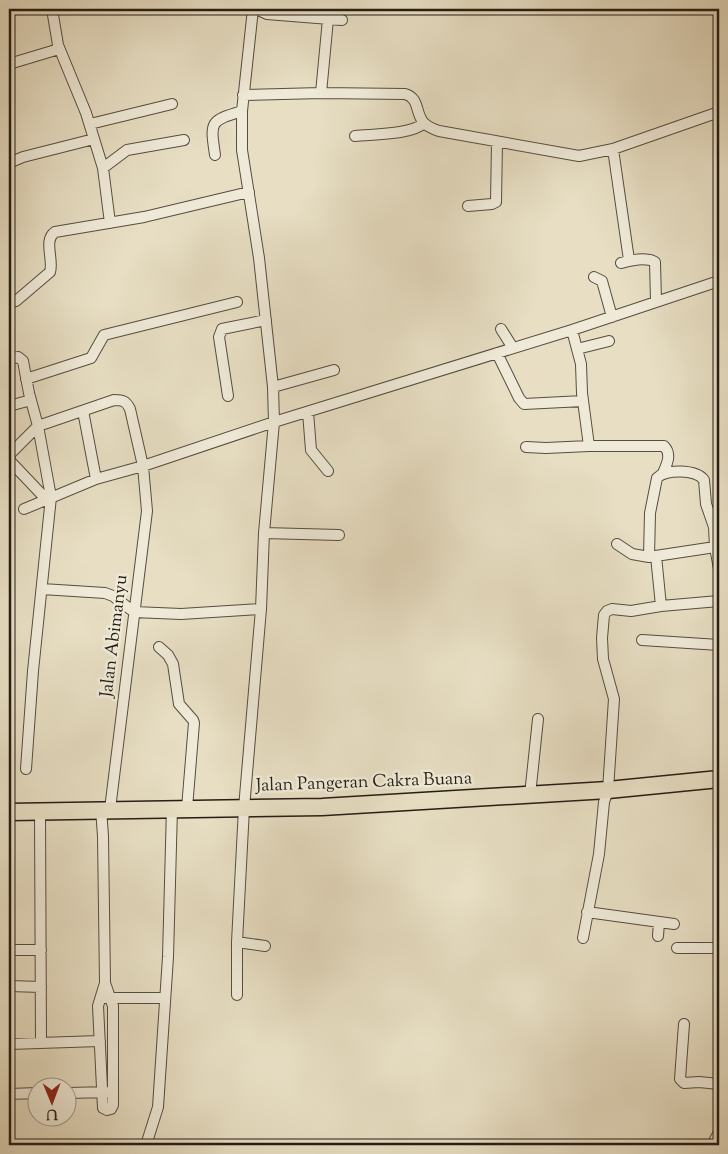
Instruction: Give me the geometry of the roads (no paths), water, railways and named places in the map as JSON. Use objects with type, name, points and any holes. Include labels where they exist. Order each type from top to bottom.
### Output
[{"type":"main road","name":"Jalan Pangeran Cakra Buana","points":[[9,812],[322,807],[608,790],[719,779]]},
{"type":"street","points":[[52,9],[60,49],[90,124],[103,168],[110,223]]},
{"type":"street","points":[[237,995],[237,942],[244,808],[261,609],[264,533],[274,422],[274,387],[259,258],[242,150],[243,95],[254,9],[267,14],[342,20]]},
{"type":"street","points":[[321,93],[328,19]]},
{"type":"street","points":[[9,64],[60,49]]},
{"type":"street","points":[[243,95],[321,93],[410,95],[415,100],[419,116],[424,124],[439,130],[579,156],[613,149],[719,112]]},
{"type":"street","points":[[90,124],[172,104]]},
{"type":"street","points":[[215,155],[212,135],[214,122],[220,118],[242,111]]},
{"type":"street","points":[[355,136],[408,131],[424,124]]},
{"type":"street","points":[[9,163],[28,155],[94,139]]},
{"type":"street","points":[[103,168],[127,150],[184,140]]},
{"type":"street","points":[[468,206],[496,202],[497,142]]},
{"type":"street","points":[[613,149],[625,261],[651,259],[655,262],[656,301]]},
{"type":"street","points":[[9,303],[16,301],[50,272],[52,267],[49,240],[51,234],[55,232],[110,223],[249,192]]},
{"type":"street","points":[[594,277],[602,281],[612,316]]},
{"type":"street","points":[[24,509],[96,479],[143,466],[274,422],[572,330],[719,281]]},
{"type":"street","points":[[26,379],[91,358],[104,335],[237,302]]},
{"type":"street","points":[[228,396],[219,337],[220,331],[266,320]]},
{"type":"street","points":[[501,329],[513,348]]},
{"type":"street","points":[[572,330],[581,364],[583,401],[589,446]]},
{"type":"street","points":[[577,349],[609,341]]},
{"type":"street","points":[[497,353],[524,404],[583,401]]},
{"type":"street","points":[[9,359],[21,358],[38,426],[49,498],[26,769]]},
{"type":"street","points":[[274,387],[334,370]]},
{"type":"street","points":[[9,406],[31,400]]},
{"type":"street","name":"Jalan Abimanyu","points":[[82,411],[114,400],[127,402],[143,466],[147,511],[103,836],[105,983]]},
{"type":"street","points":[[49,498],[9,459],[10,454],[38,426],[82,411],[96,479]]},
{"type":"street","points":[[308,412],[311,450],[328,471]]},
{"type":"street","points":[[526,447],[664,446],[668,450],[669,455],[663,473]]},
{"type":"street","points":[[661,606],[652,557],[650,513],[655,482],[659,475],[663,473],[689,472],[701,476],[704,480],[706,504],[714,527],[719,569]]},
{"type":"street","points":[[264,533],[339,535]]},
{"type":"street","points":[[617,544],[632,554],[652,557],[715,547]]},
{"type":"street","points":[[42,589],[105,593],[113,596],[134,612],[173,615],[261,609]]},
{"type":"street","points":[[583,938],[586,912],[599,854],[604,802],[608,790],[614,699],[603,659],[604,615],[612,609],[631,610],[719,601]]},
{"type":"street","points":[[642,640],[719,645]]},
{"type":"street","points":[[146,1145],[158,1107],[164,998],[180,808],[194,723],[178,704],[173,664],[168,655],[159,647]]},
{"type":"street","points":[[530,795],[538,719]]},
{"type":"street","points":[[40,811],[42,1044]]},
{"type":"street","points":[[586,912],[674,924]]},
{"type":"street","points":[[658,936],[659,922]]},
{"type":"street","points":[[237,942],[265,946]]},
{"type":"street","points":[[677,948],[719,948]]},
{"type":"street","points":[[9,950],[41,950]]},
{"type":"street","points":[[105,983],[98,1006],[100,1041],[107,1092]]},
{"type":"street","points":[[105,983],[113,1006],[107,1092]]},
{"type":"street","points":[[9,986],[41,987]]},
{"type":"street","points":[[100,998],[164,998]]},
{"type":"street","points":[[684,1024],[680,1080],[684,1083],[719,1084]]},
{"type":"street","points":[[9,1044],[100,1041]]},
{"type":"street","points":[[78,1093],[107,1092]]},
{"type":"street","points":[[9,1094],[28,1093]]},
{"type":"street","points":[[712,1145],[719,1132]]}]
